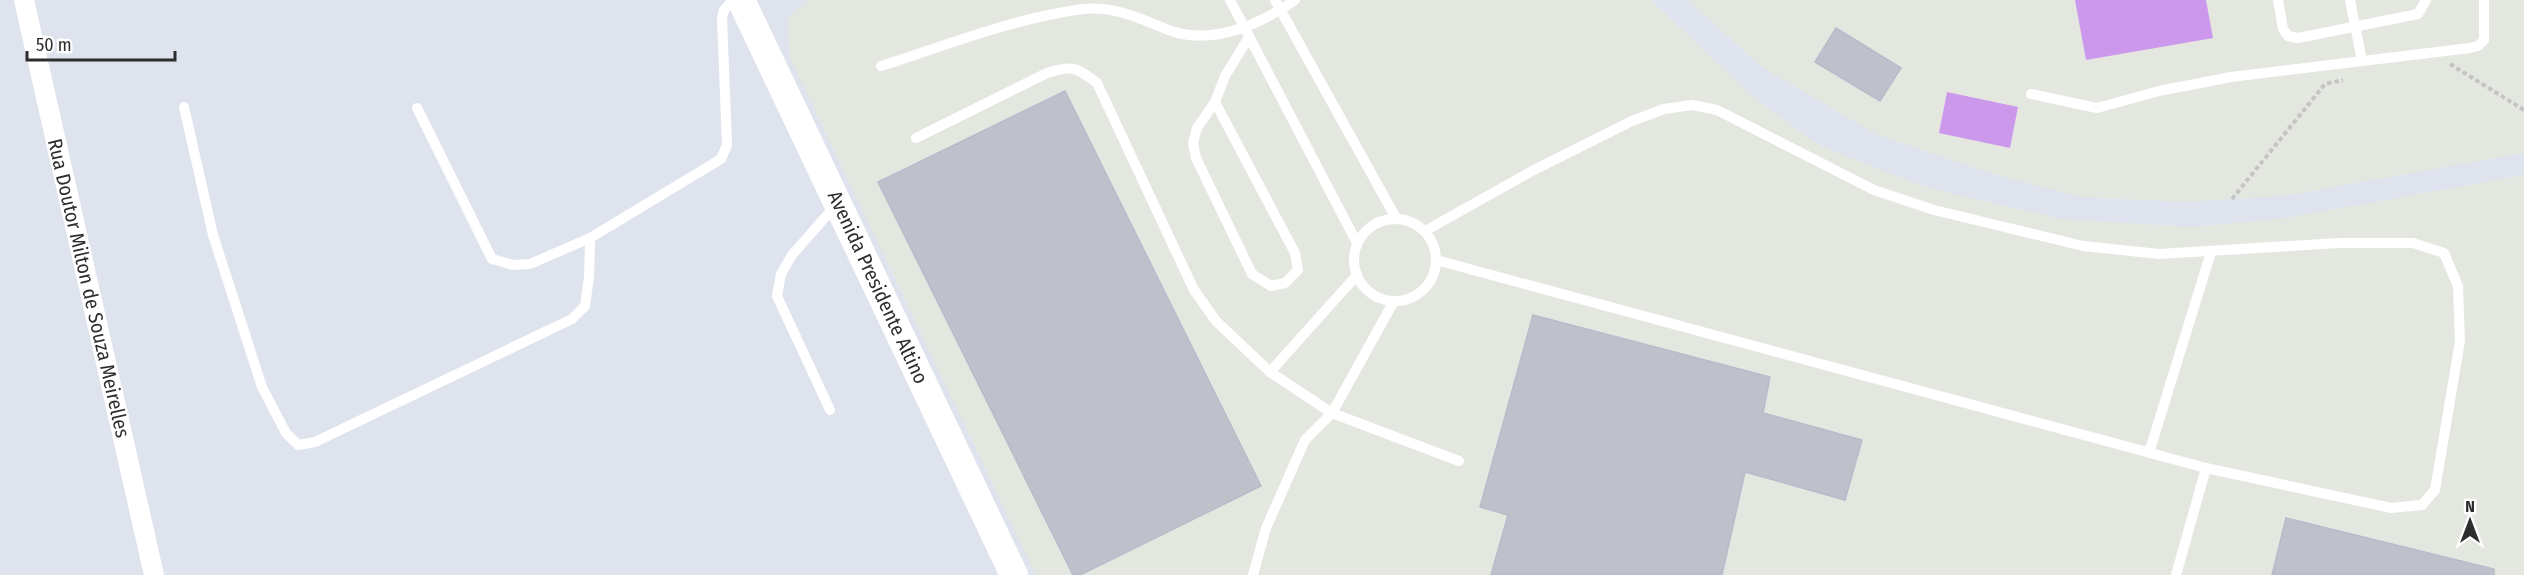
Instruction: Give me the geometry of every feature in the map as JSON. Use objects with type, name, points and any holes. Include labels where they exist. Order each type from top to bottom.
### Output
[{"type":"main road","name":"Avenida Presidente Altino","points":[[741,0],[1014,575]]},
{"type":"street","name":"Rua Doutor Milton de Souza Meirelles","points":[[24,0],[154,575]]},
{"type":"lane","points":[[417,108],[492,259],[513,265],[530,264],[590,238],[721,159],[727,145],[722,18],[724,10],[733,0]]},
{"type":"lane","points":[[1230,0],[1357,243]]},
{"type":"lane","points":[[1275,0],[1396,218]]},
{"type":"lane","points":[[881,66],[994,29],[1085,9],[1111,9],[1138,16],[1168,30],[1193,36],[1247,32],[1295,0]]},
{"type":"lane","points":[[2278,0],[2283,29],[2288,36],[2298,38],[2418,14],[2426,0]]},
{"type":"lane","points":[[2350,0],[2362,61]]},
{"type":"lane","points":[[2031,94],[2097,108],[2159,91],[2231,77],[2478,46],[2486,32],[2484,0]]},
{"type":"lane","points":[[1215,102],[1295,253],[1298,270],[1284,283],[1271,286],[1252,274],[1196,158],[1193,143],[1197,128],[1215,102],[1247,32]]},
{"type":"lane","points":[[916,138],[1047,73],[1064,68],[1078,68],[1097,83],[1194,290],[1216,321],[1270,372],[1332,413],[1459,461]]},
{"type":"lane","points":[[1425,231],[1532,171],[1632,122],[1664,109],[1692,105],[1717,110],[1874,190],[1934,210],[2083,246],[2159,254],[2339,243],[2413,243],[2444,253],[2458,286],[2460,341],[2435,490],[2422,504],[2391,508],[2206,468],[1436,260]]},
{"type":"lane","points":[[184,107],[213,235],[262,387],[286,433],[298,445],[315,442],[572,319],[585,306],[589,278],[590,238]]},
{"type":"lane","points":[[830,410],[777,296],[781,274],[792,255],[838,204]]},
{"type":"lane","points":[[1396,218],[1411,222],[1425,231],[1434,244],[1436,260],[1433,276],[1424,289],[1410,298],[1394,301],[1379,297],[1365,288],[1357,275],[1354,259],[1357,243],[1373,225],[1396,218]]},
{"type":"lane","points":[[2149,453],[2211,252]]},
{"type":"lane","points":[[1270,372],[1357,275]]},
{"type":"lane","points":[[1253,575],[1266,528],[1305,440],[1332,413],[1394,301]]},
{"type":"lane","points":[[2176,575],[2206,468]]},
{"type":"path","points":[[2446,62],[2524,110]]},
{"type":"path","points":[[2232,199],[2325,84],[2345,80]]},
{"type":"shaded area","points":[[808,0],[1651,0],[1758,101],[1820,146],[1929,188],[2062,219],[2193,227],[2285,218],[2524,175],[2524,575],[1036,575],[790,58],[787,18]]},
{"type":"shaded area","points":[[1687,0],[2524,0],[2524,153],[2284,196],[2185,202],[2080,197],[1986,172],[1876,134],[1763,68]]},
{"type":"shaded area","points":[[2075,0],[2206,0],[2213,38],[2086,60]]},
{"type":"shaded area","points":[[1947,92],[2018,107],[2010,148],[1939,133]]},
{"type":"building","points":[[1836,28],[1901,68],[1880,101],[1815,62]]},
{"type":"building","points":[[1065,91],[1261,486],[1080,575],[1073,575],[878,182]]},
{"type":"building","points":[[1533,315],[1770,377],[1763,413],[1862,440],[1845,500],[1745,472],[1722,575],[1491,575],[1508,515],[1480,507]]},
{"type":"building","points":[[2286,518],[2494,569],[2494,575],[2272,575]]}]
